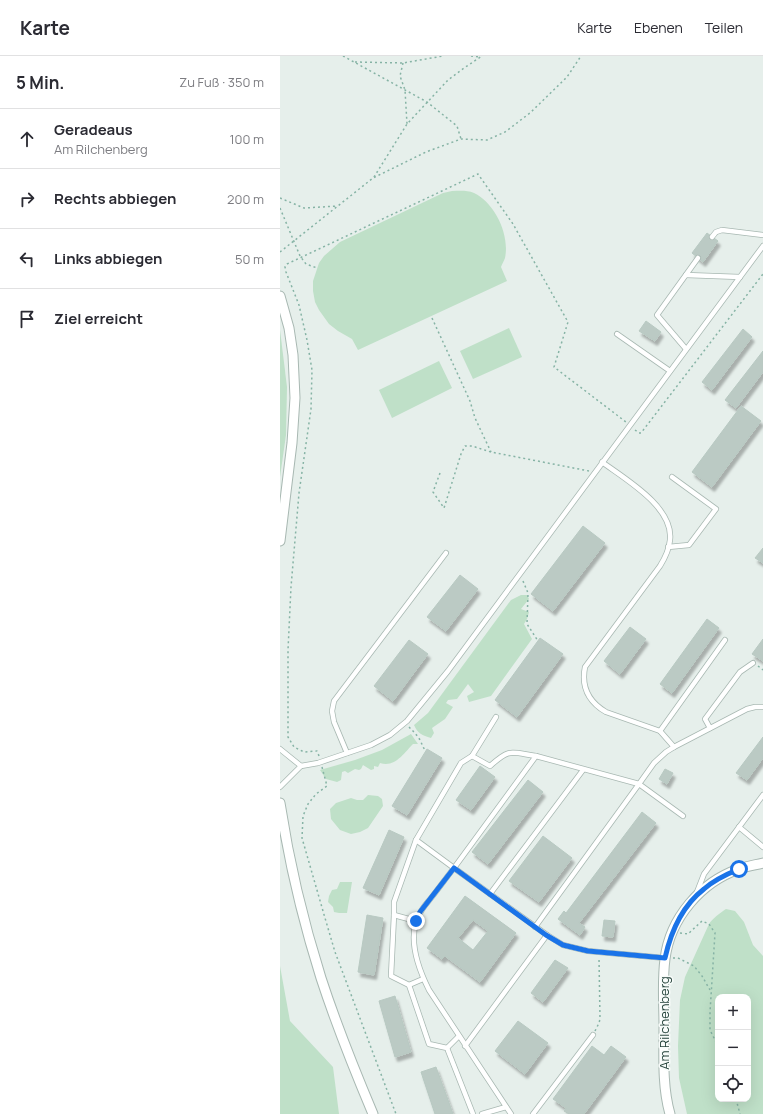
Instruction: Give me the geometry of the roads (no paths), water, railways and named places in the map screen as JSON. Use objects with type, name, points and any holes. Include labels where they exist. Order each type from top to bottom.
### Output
[{"type":"street","points":[[280,296],[293,355],[295,398],[292,443],[280,540]]},
{"type":"street","points":[[280,803],[284,832],[298,895],[317,964],[338,1026],[373,1114]]},
{"type":"street","name":"Am Rilchenberg","points":[[670,1114],[664,1072],[664,986],[665,958],[672,932],[682,914],[704,888],[739,869],[763,863]]},
{"type":"lane","points":[[712,237],[716,232],[722,230],[763,235]]},
{"type":"lane","points":[[280,787],[301,766],[321,762],[371,745],[390,735],[406,722],[448,671],[763,246]]},
{"type":"lane","points":[[686,348],[657,315],[698,258]]},
{"type":"lane","points":[[686,275],[740,277]]},
{"type":"lane","points":[[617,334],[670,371]]},
{"type":"lane","points":[[602,462],[658,506],[668,523],[670,540],[666,557],[586,667],[584,676],[585,686],[592,702],[598,708],[660,730],[674,747]]},
{"type":"lane","points":[[668,547],[690,545],[716,509],[672,477]]},
{"type":"lane","points":[[347,754],[334,722],[332,711],[334,701],[446,553]]},
{"type":"lane","points":[[660,730],[725,640]]},
{"type":"lane","points":[[710,728],[706,719],[740,672],[753,663]]},
{"type":"lane","points":[[535,927],[659,757],[674,747],[710,728],[755,707],[763,707]]},
{"type":"lane","points":[[447,1048],[429,1044],[409,985],[391,976],[394,902],[416,840],[461,763],[472,756],[496,717]]},
{"type":"lane","points":[[280,749],[301,766]]},
{"type":"lane","points":[[472,756],[490,766],[508,752],[536,756],[639,784],[683,816]]},
{"type":"lane","points":[[511,1114],[465,1046],[423,979],[416,957],[414,932],[416,921],[420,912],[536,756]]},
{"type":"lane","points":[[490,894],[583,770]]},
{"type":"lane","points":[[696,896],[704,874],[763,795]]},
{"type":"lane","points":[[739,827],[763,847]]},
{"type":"lane","points":[[416,840],[546,935],[563,945],[588,951],[665,958]]},
{"type":"lane","points":[[394,915],[416,921]]},
{"type":"lane","points":[[465,1046],[546,935]]},
{"type":"lane","points":[[409,985],[423,979]]},
{"type":"lane","points":[[533,1114],[593,1035]]},
{"type":"lane","points":[[447,1048],[459,1036]]},
{"type":"lane","points":[[447,1048],[473,1114]]},
{"type":"lane","points":[[482,1114],[506,1108]]}]
